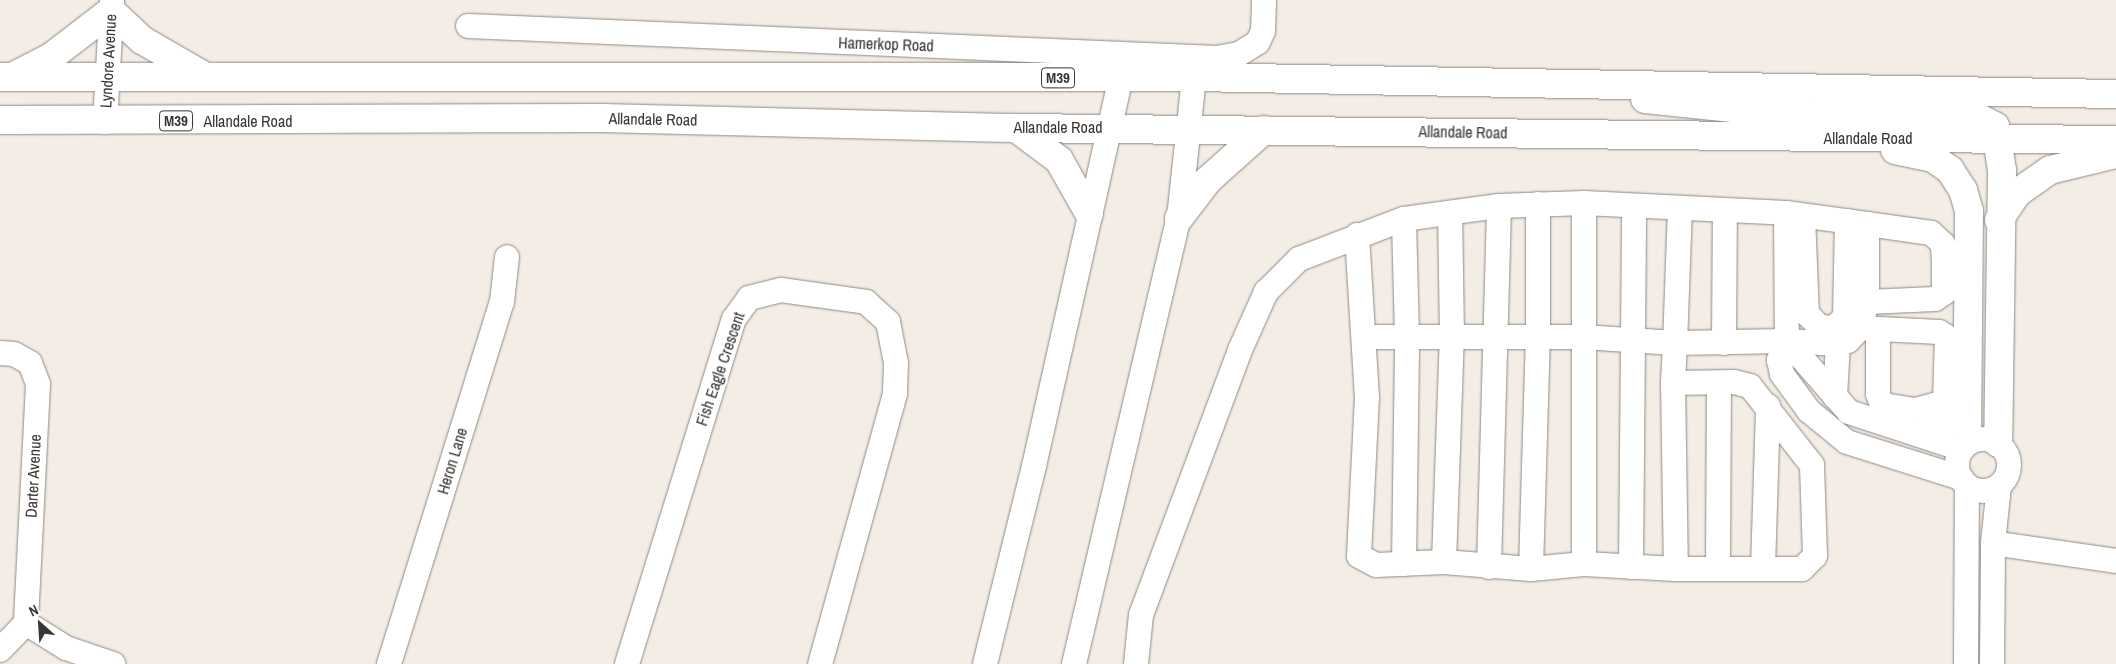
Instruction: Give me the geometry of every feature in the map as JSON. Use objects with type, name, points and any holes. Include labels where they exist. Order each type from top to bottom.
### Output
[{"type":"main road","points":[[7,77],[51,57],[112,5],[142,40],[209,79]]},
{"type":"main road","name":"M39","points":[[7,77],[209,79],[1194,77],[2116,94]]},
{"type":"main road","points":[[1557,84],[1688,106],[1772,113],[1978,118],[1995,126],[2000,140],[1998,443]]},
{"type":"main road","name":"Allandale Road","points":[[0,120],[105,122],[602,118],[1016,128],[1110,127],[1782,138],[2116,140]]},
{"type":"main road","points":[[1016,128],[1059,160],[1089,213]]},
{"type":"main road","points":[[1179,218],[1220,167],[1264,130]]},
{"type":"main road","points":[[1782,138],[1909,152],[1933,158],[1950,170],[1959,182],[1969,211],[1970,241],[1965,445]]},
{"type":"main road","points":[[1999,221],[2018,193],[2050,170],[2116,154]]},
{"type":"main road","points":[[1924,434],[1953,418],[1967,399]]},
{"type":"street","name":"Hamerkop Road","points":[[468,26],[1216,58],[1238,54],[1258,42],[1263,30],[1264,0]]},
{"type":"street","name":"Lyndore Avenue","points":[[105,122],[112,5]]},
{"type":"street","points":[[985,664],[1034,466],[1089,213],[1121,77]]},
{"type":"street","points":[[1074,664],[1179,218],[1194,77]]},
{"type":"street","points":[[1584,203],[1584,564]]},
{"type":"street","points":[[1136,664],[1141,615],[1240,350],[1266,292],[1299,259],[1357,235],[1404,219],[1499,206],[1538,204],[1584,203],[1794,215],[1931,233],[1943,244],[1944,293],[1935,299],[1867,302]]},
{"type":"street","points":[[1530,569],[1538,339],[1538,204]]},
{"type":"street","points":[[1489,567],[1498,338],[1499,206]]},
{"type":"street","points":[[1631,566],[1634,206]]},
{"type":"street","points":[[1676,569],[1673,383],[1680,208]]},
{"type":"street","points":[[1724,343],[1725,211]]},
{"type":"street","points":[[1444,562],[1452,337],[1450,214]]},
{"type":"street","points":[[1794,215],[1807,314],[1820,327],[1834,328],[1845,317],[1857,222]]},
{"type":"street","points":[[1794,215],[1787,341],[1778,360],[1782,374],[1809,411],[1847,442],[1964,482],[1983,491],[1999,486]]},
{"type":"street","points":[[1404,219],[1407,336],[1404,564]]},
{"type":"street","points":[[1366,336],[1538,339],[1583,337],[1675,343],[1787,341],[1838,344],[1869,330],[1939,332],[1947,337],[1950,344],[1946,402],[1915,410],[1882,405],[1878,394],[1869,330],[1857,222]]},
{"type":"street","points":[[1357,235],[1366,336],[1367,397],[1359,556],[1376,565],[1444,562],[1530,569],[1584,564],[1676,569],[1718,567],[1802,569],[1815,556],[1812,465],[1768,406],[1750,386],[1673,383]]},
{"type":"street","name":"Heron Lane","points":[[389,664],[502,302],[507,257]]},
{"type":"street","name":"Fish Eagle Crescent","points":[[626,664],[734,319],[749,298],[782,290],[866,302],[888,322],[896,363],[895,394],[820,664]]},
{"type":"street","points":[[1787,341],[1849,412],[1965,445],[1981,439],[1998,443],[2010,464],[1999,486],[1993,543],[1992,664]]},
{"type":"street","points":[[1835,397],[1838,344]]},
{"type":"street","name":"Darter Avenue","points":[[0,354],[14,354],[30,363],[38,384],[26,623]]},
{"type":"street","points":[[1718,567],[1719,384]]},
{"type":"street","points":[[1763,568],[1768,406]]},
{"type":"street","points":[[1965,445],[1958,461],[1964,482],[1966,664]]},
{"type":"street","points":[[1993,543],[2116,561]]},
{"type":"street","points":[[0,650],[26,623],[66,648],[113,664]]}]
